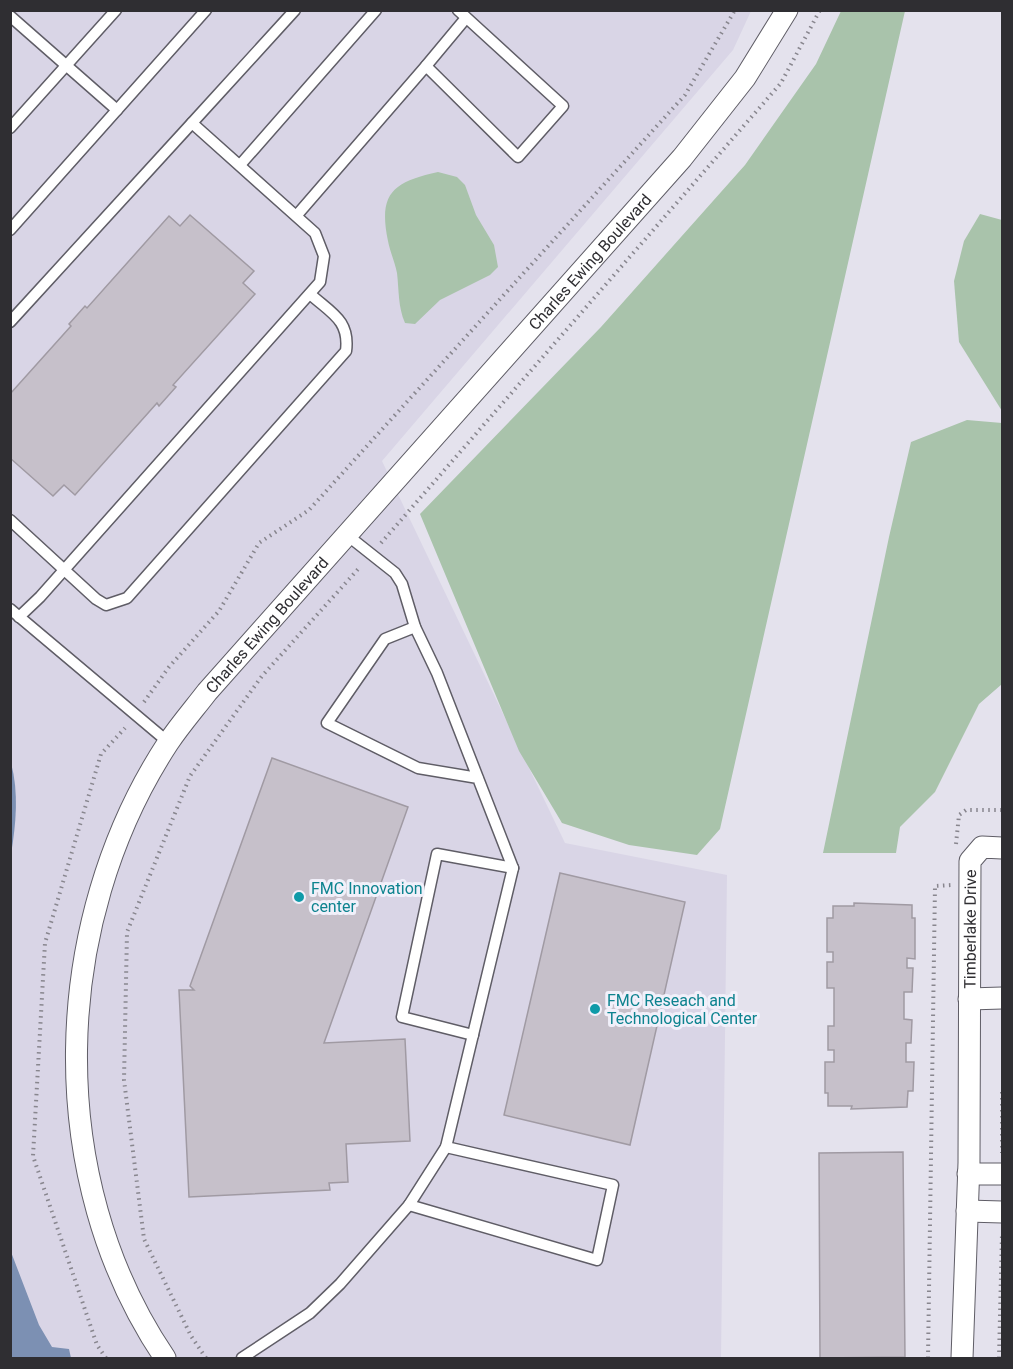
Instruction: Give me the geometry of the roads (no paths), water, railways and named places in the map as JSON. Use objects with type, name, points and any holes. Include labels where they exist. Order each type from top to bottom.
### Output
[{"type":"street","name":"Charles Ewing Boulevard","points":[[165,1359],[137,1311],[121,1275],[96,1202],[81,1126],[76,1049],[82,972],[99,896],[125,823],[168,742],[207,692],[715,119],[751,69],[787,10]]},
{"type":"street","name":"Timberlake Drive","points":[[962,1359],[968,1174],[970,861],[982,847],[1002,848]]},
{"type":"street","name":"Timberlake Drive","points":[[969,999],[1002,998]]},
{"type":"street","points":[[968,1174],[1002,1174]]},
{"type":"street","points":[[967,1211],[1002,1212]]},
{"type":"lane","points":[[10,128],[116,10]]},
{"type":"lane","points":[[10,230],[206,10]]},
{"type":"lane","points":[[10,322],[295,10]]},
{"type":"lane","points":[[240,165],[376,10]]},
{"type":"lane","points":[[426,66],[518,157],[563,106],[458,10]]},
{"type":"lane","points":[[10,16],[117,110]]},
{"type":"lane","points":[[297,215],[466,18]]},
{"type":"lane","points":[[19,617],[66,568],[320,282],[324,256],[315,233],[192,123]]},
{"type":"lane","points":[[10,520],[106,605],[126,598],[346,351],[348,335],[338,318],[310,294]]},
{"type":"lane","points":[[242,1359],[310,1313],[340,1284],[409,1205],[446,1147],[513,868],[437,673],[415,627],[402,584],[395,573],[347,535]]},
{"type":"lane","points":[[10,609],[168,742]]},
{"type":"lane","points":[[415,627],[386,639],[327,723],[418,768],[478,778]]},
{"type":"lane","points":[[473,1035],[402,1017],[437,854],[513,868]]},
{"type":"lane","points":[[409,1205],[597,1260],[613,1185],[446,1147]]},
{"type":"water","points":[[11,763],[16,808],[11,854]]},
{"type":"water","points":[[11,1252],[39,1325],[52,1347],[69,1349],[71,1358],[11,1358]]},
{"type":"place","name":"FMC Innovation center","points":[[299,897]]},
{"type":"place","name":"FMC Reseach and Technological Center","points":[[595,1009]]}]
